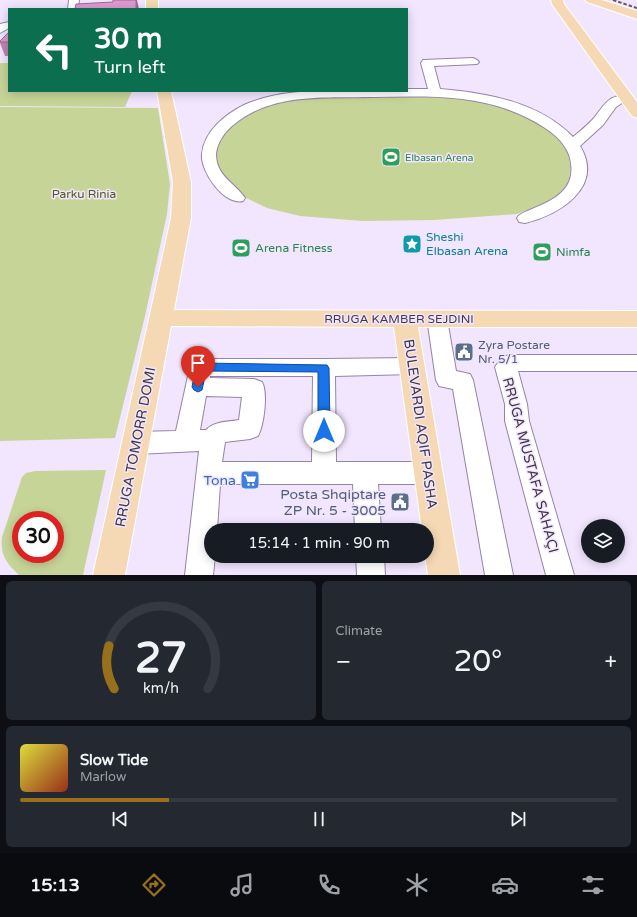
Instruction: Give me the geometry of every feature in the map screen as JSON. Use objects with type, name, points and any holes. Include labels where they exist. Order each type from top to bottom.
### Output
[{"type":"main road","points":[[565,1],[593,0],[637,15]]},
{"type":"main road","points":[[565,1],[632,98],[637,113]]},
{"type":"main road","name":"RRUGA TOMORR DOMI","points":[[109,575],[137,443],[160,318],[181,218],[182,182],[164,92]]},
{"type":"main road","name":"RRUGA KAMBER SEJDINI","points":[[160,318],[635,322]]},
{"type":"main road","name":"BULEVARDI AQIF PASHA","points":[[405,320],[444,575]]},
{"type":"street","points":[[434,94],[432,77],[427,63],[473,62]]},
{"type":"street","points":[[237,198],[219,182],[213,174],[209,157],[213,139],[218,131],[231,119],[242,112],[268,101],[302,94],[434,94],[471,96],[514,105],[526,110],[546,121],[563,134],[573,145],[579,166],[576,185],[568,196],[556,205],[525,218]]},
{"type":"street","points":[[573,145],[598,122],[611,104],[620,99],[632,98]]},
{"type":"street","points":[[438,325],[447,380],[462,380],[499,575]]},
{"type":"street","name":"RRUGA MUSTAFA SAHAÇI","points":[[560,575],[517,421],[517,409],[506,367],[515,363],[637,363]]},
{"type":"street","points":[[186,441],[202,367],[324,368],[412,366]]},
{"type":"street","points":[[324,368],[324,473]]},
{"type":"street","points":[[198,387],[254,388],[250,429],[218,433],[212,440],[199,575]]},
{"type":"street","points":[[137,443],[212,440]]},
{"type":"street","points":[[208,473],[428,473]]},
{"type":"street","points":[[365,473],[368,523]]},
{"type":"street","points":[[370,563],[371,575]]},
{"type":"green space","points":[[0,63],[8,63],[8,92],[132,92],[125,107],[0,106]]},
{"type":"green space","name":"Elbasan Arena","points":[[321,96],[457,97],[501,104],[551,129],[568,152],[571,168],[568,183],[556,197],[547,203],[517,214],[434,220],[363,221],[300,216],[267,208],[240,195],[221,177],[213,153],[225,128],[265,104]]},
{"type":"green space","name":"Parku Rinia","points":[[0,107],[158,108],[170,184],[167,214],[145,316],[115,438],[0,441]]},
{"type":"green space","points":[[106,470],[83,575],[19,575],[7,562],[2,549],[2,537],[22,477],[26,473],[35,471]]},
{"type":"building","points":[[113,0],[136,0],[136,8],[75,8],[76,4],[113,2]]},
{"type":"building","points":[[8,33],[8,42],[0,41]]},
{"type":"railway","points":[[613,0],[637,8]]},
{"type":"place","name":"Elbasan Arena","points":[[391,157]]},
{"type":"place","name":"Sheshi Elbasan Arena","points":[[412,244]]},
{"type":"place","name":"Arena Fitness","points":[[241,248]]},
{"type":"place","name":"Nimfa","points":[[542,252]]},
{"type":"place","name":"Zyra Postare Nr. 5/1","points":[[464,352]]},
{"type":"place","name":"Tona","points":[[250,480]]},
{"type":"place","name":"Posta Shqiptare ZP Nr. 5 - 3005","points":[[400,502]]},
{"type":"route","points":[[198,387],[202,367],[324,368],[324,431]]}]
